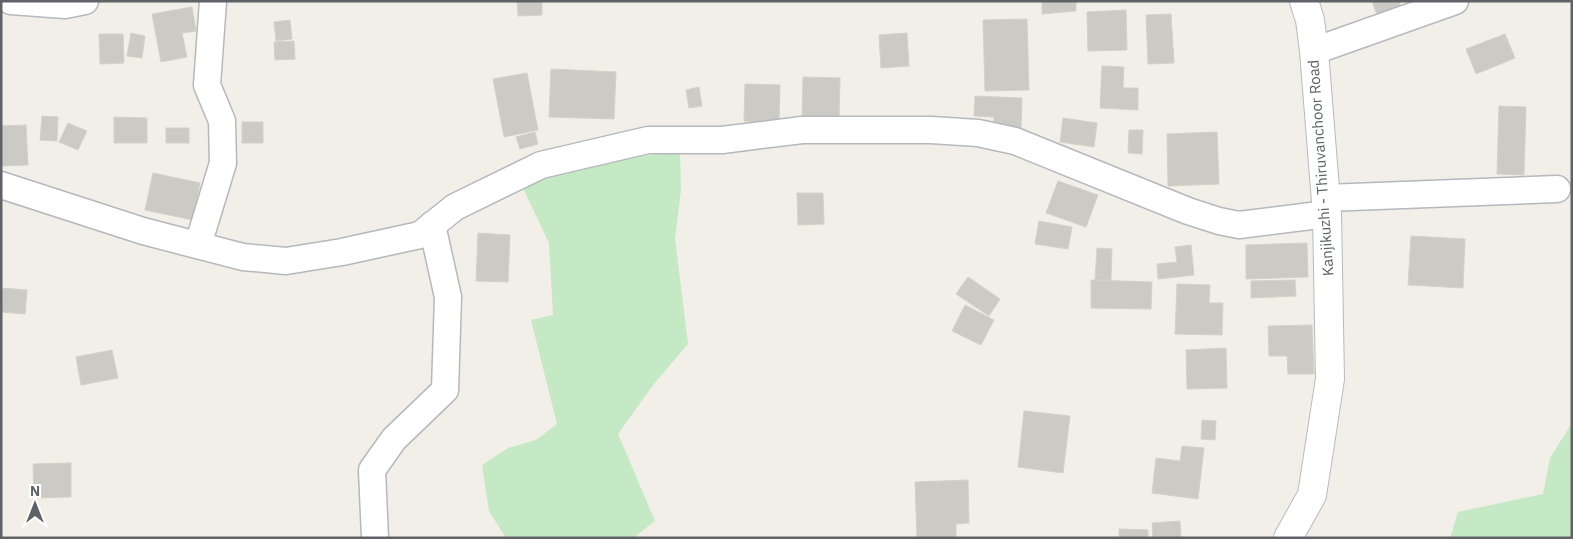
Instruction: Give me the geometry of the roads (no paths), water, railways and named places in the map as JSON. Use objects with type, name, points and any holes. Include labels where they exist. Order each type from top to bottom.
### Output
[{"type":"main road","name":"Kanjikuzhi - Thiruvanchoor Road","points":[[1288,538],[1312,495],[1330,380],[1327,206],[1314,51],[1310,20],[1304,1]]},
{"type":"street","points":[[11,1],[65,5],[85,1]]},
{"type":"street","points":[[198,245],[223,163],[222,121],[207,86],[213,1]]},
{"type":"street","points":[[1314,51],[1455,1]]},
{"type":"street","points":[[1,185],[143,231],[243,257],[286,262],[420,235],[455,207],[541,165],[648,140],[722,140],[802,130],[931,130],[978,133],[1015,141],[1188,211],[1239,225],[1327,206],[1557,189]]},
{"type":"street","points":[[375,538],[372,470],[394,439],[445,390],[448,297],[432,225]]}]
